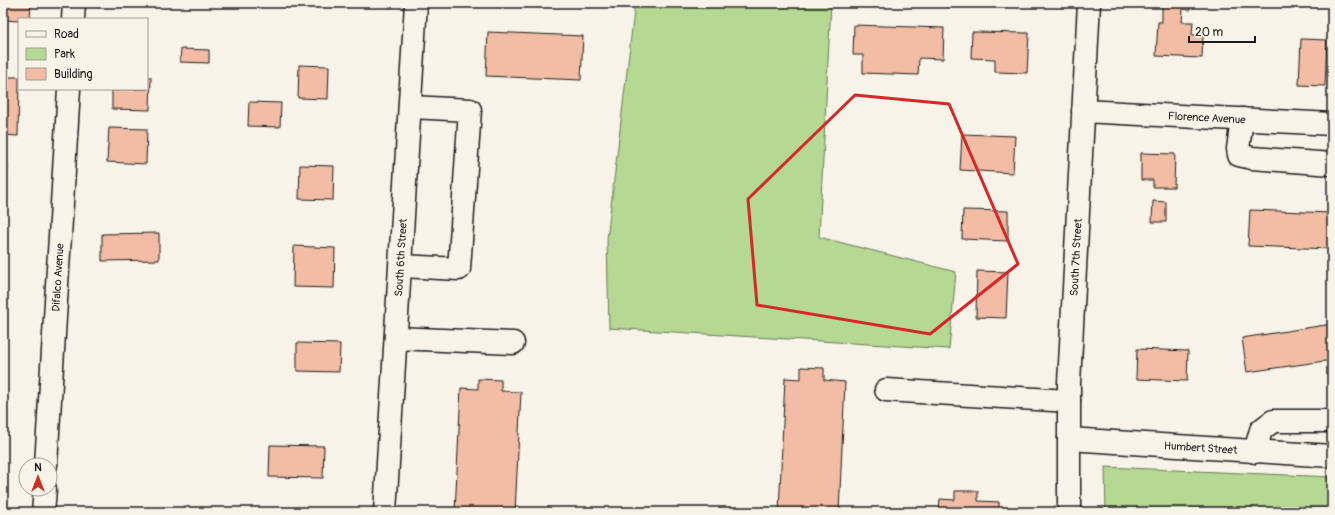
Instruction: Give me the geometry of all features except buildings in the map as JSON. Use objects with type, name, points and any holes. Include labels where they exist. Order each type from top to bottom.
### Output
[{"type":"street","points":[[73,18],[74,3]]},
{"type":"street","name":"South 6th Street","points":[[385,512],[416,3]]},
{"type":"street","name":"South 7th Street","points":[[1069,512],[1069,401],[1089,3]]},
{"type":"street","name":"Difalco Avenue","points":[[46,457],[69,90]]},
{"type":"street","points":[[400,266],[459,269],[470,110],[410,107]]},
{"type":"street","name":"Florence Avenue","points":[[1083,111],[1332,124]]},
{"type":"street","points":[[1242,119],[1238,149],[1239,155],[1252,158],[1332,164]]},
{"type":"street","points":[[396,338],[513,343]]},
{"type":"street","points":[[886,390],[1069,401]]},
{"type":"street","points":[[1255,452],[1261,430],[1273,422],[1332,422]]},
{"type":"street","name":"Humbert Street","points":[[1069,439],[1332,456]]},
{"type":"street","points":[[43,512],[44,497]]},
{"type":"highlighted area","points":[[855,95],[949,104],[1018,264],[930,334],[757,305],[748,199]]},
{"type":"green space","points":[[635,3],[831,3],[819,237],[956,272],[949,349],[609,328],[607,239]]},
{"type":"green space","points":[[1105,467],[1332,477],[1332,512],[1106,512]]}]
